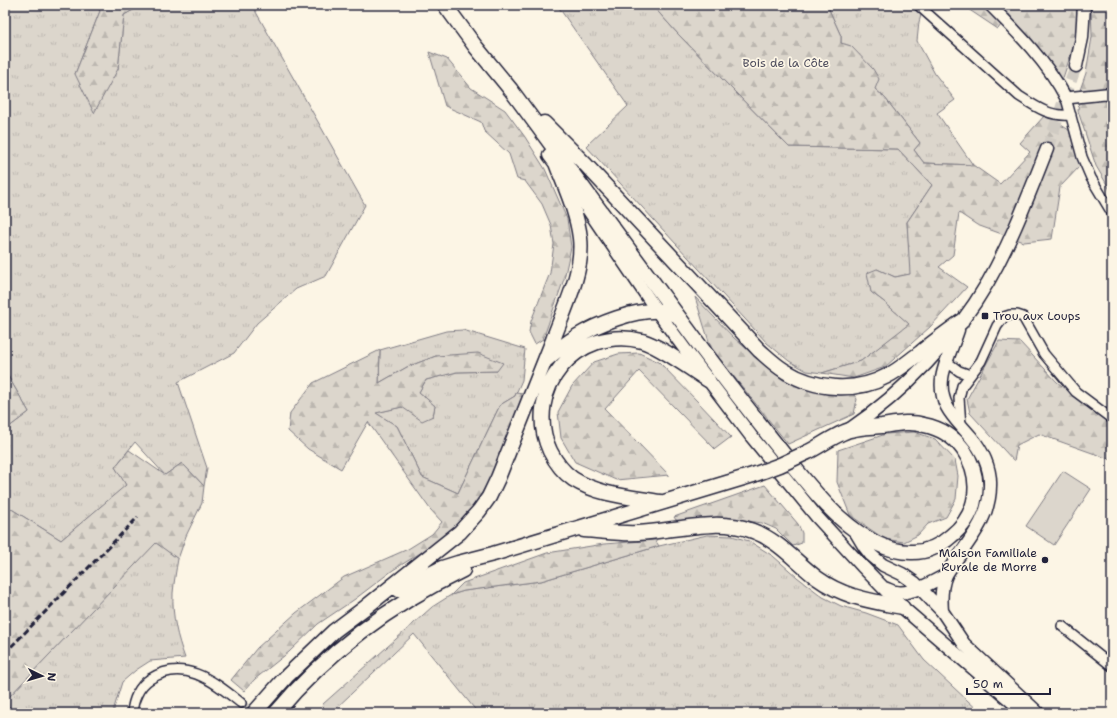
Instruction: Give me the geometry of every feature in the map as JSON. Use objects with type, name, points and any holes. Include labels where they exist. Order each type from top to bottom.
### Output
[{"type":"main road","points":[[445,5],[475,46],[511,90],[676,315],[736,394],[811,488],[834,513],[855,531],[888,548],[901,551],[923,551],[936,547],[955,534],[969,516],[973,506],[976,482],[974,470],[968,457],[950,436],[923,424],[906,423],[849,430]]},
{"type":"main road","points":[[1076,66],[1082,38],[1084,5]]},
{"type":"main road","points":[[475,46],[506,94],[556,163],[656,311],[751,436],[809,508],[902,607],[1025,713]]},
{"type":"main road","points":[[511,90],[586,165],[759,350],[786,372],[810,382],[837,387],[862,386],[874,382],[897,370],[961,322]]},
{"type":"main road","points":[[366,607],[442,568],[458,562],[493,554],[753,475],[808,452],[849,430],[880,408],[909,381],[961,322],[988,282],[1018,222],[1047,149]]},
{"type":"main road","points":[[254,713],[286,677],[312,651],[334,631],[442,547],[464,528],[489,497],[545,360],[576,277],[579,265],[580,238],[578,224],[556,163]]},
{"type":"main road","points":[[545,360],[565,344],[592,329],[625,316],[656,311],[666,311],[676,315]]},
{"type":"main road","points":[[942,611],[941,595],[946,574],[980,526],[990,499],[990,485],[985,459],[975,443],[949,412],[944,401],[942,379],[961,322]]},
{"type":"main road","points":[[663,503],[601,492],[572,478],[561,468],[546,442],[542,425],[543,403],[549,384],[561,367],[572,356],[597,342],[616,339],[629,339],[650,344],[708,380]]},
{"type":"main road","points":[[571,530],[637,533],[722,525],[741,527],[754,531],[769,539],[817,578],[838,591],[859,599],[902,607]]},
{"type":"main road","points":[[855,531],[871,555],[883,565],[908,577],[920,588],[942,611],[964,644],[1038,713]]},
{"type":"main road","points":[[276,713],[313,673],[361,632],[417,594],[446,577],[493,554]]},
{"type":"main road","points":[[883,588],[896,592],[920,588],[930,584],[946,574]]},
{"type":"street","points":[[918,5],[1020,96],[1038,109],[1062,116],[1071,115]]},
{"type":"street","points":[[990,5],[1037,54],[1066,98],[1082,157],[1091,178],[1112,213]]},
{"type":"street","points":[[1066,98],[1105,94],[1112,95]]},
{"type":"street","points":[[961,426],[959,398],[962,386],[981,361],[992,335],[1000,322],[1004,317],[1010,315],[1017,315],[1027,322],[1044,354],[1076,392],[1112,419]]},
{"type":"street","points":[[947,362],[959,371],[970,375]]},
{"type":"street","points":[[1062,626],[1112,666]]},
{"type":"street","points":[[132,713],[138,691],[145,682],[158,674],[168,671],[182,670],[195,673],[209,679],[241,703]]},
{"type":"green space","points":[[5,5],[96,5],[100,11],[75,74],[118,69],[124,15],[142,5],[252,5],[365,205],[326,276],[296,289],[257,323],[234,353],[178,382],[207,468],[204,486],[182,463],[165,475],[135,442],[115,467],[127,485],[61,540],[5,505],[5,430],[29,412],[5,371]]},
{"type":"green space","points":[[96,5],[142,5],[124,15],[118,69],[94,113],[75,74],[100,11]]},
{"type":"green space","points":[[557,5],[652,5],[678,34],[789,147],[898,149],[932,185],[907,222],[911,274],[895,277],[877,269],[871,292],[910,324],[861,361],[822,373],[807,371],[789,361],[767,343],[586,146],[628,106]]},
{"type":"green space","name":"Bois de la Côte","points":[[652,5],[827,5],[841,36],[841,43],[851,46],[873,69],[879,79],[875,89],[885,98],[920,143],[914,150],[924,163],[973,165],[1000,184],[1030,152],[1020,143],[1045,115],[1069,130],[1080,166],[1060,187],[1052,239],[1024,242],[977,225],[959,213],[953,255],[939,267],[967,287],[930,327],[885,367],[854,378],[822,373],[861,361],[909,324],[871,292],[867,273],[877,269],[895,277],[910,274],[907,222],[932,185],[898,149],[789,147],[678,34]]},
{"type":"green space","points":[[827,5],[924,5],[919,22],[917,41],[935,74],[955,100],[937,113],[973,165],[924,163],[914,150],[920,143],[885,98],[875,89],[841,43],[841,36]]},
{"type":"green space","points":[[962,5],[1077,5],[1076,38],[1062,81],[1049,62],[1009,14],[998,29]]},
{"type":"green space","points":[[1091,5],[1112,5],[1112,193],[1096,166],[1078,111],[1080,90],[1086,73],[1092,37]]},
{"type":"green space","points":[[429,52],[447,59],[471,88],[505,110],[525,137],[545,169],[567,219],[571,247],[564,279],[543,339],[535,344],[529,332],[531,321],[550,273],[554,244],[551,225],[542,204],[525,181],[517,179],[509,154],[484,131],[481,122],[445,106]]},
{"type":"green space","points":[[695,297],[734,338],[783,380],[822,392],[854,395],[857,399],[854,414],[788,444],[711,348]]},
{"type":"green space","points":[[463,330],[525,349],[522,380],[515,396],[500,405],[458,493],[422,477],[397,426],[375,413],[402,407],[433,416],[435,406],[419,392],[426,380],[457,372],[497,371],[436,356],[407,367],[379,383],[380,350],[446,331]]},
{"type":"green space","points":[[999,341],[1020,342],[1057,382],[1112,425],[1112,460],[1039,434],[1017,445],[1014,461],[970,413],[967,399]]},
{"type":"green space","points":[[380,350],[379,383],[407,367],[436,356],[478,353],[503,363],[497,371],[457,372],[426,380],[419,392],[435,406],[433,416],[422,421],[402,407],[376,413],[397,426],[422,477],[458,493],[500,405],[515,396],[516,393],[523,394],[517,413],[488,483],[466,518],[443,539],[393,570],[355,599],[318,624],[289,652],[255,679],[244,691],[231,680],[257,648],[296,613],[344,577],[408,549],[432,534],[442,522],[430,509],[368,422],[341,469],[308,449],[288,431],[290,413],[313,383]]},
{"type":"green space","points":[[639,353],[659,362],[731,437],[715,449],[639,371],[605,409],[669,475],[616,480],[575,462],[561,438],[558,412],[572,386],[594,362],[618,354]]},
{"type":"green space","points":[[5,371],[29,412],[5,430]]},
{"type":"green space","points":[[914,432],[935,439],[955,460],[958,476],[956,499],[946,517],[928,524],[918,535],[904,542],[884,539],[850,515],[837,482],[838,450],[886,434]]},
{"type":"green space","points":[[129,450],[165,475],[182,463],[204,486],[202,503],[186,536],[178,559],[156,543],[5,701],[5,505],[61,540],[126,485],[115,467]]},
{"type":"green space","points":[[1063,471],[1091,489],[1054,545],[1026,526]]},
{"type":"green space","points":[[765,485],[798,524],[802,533],[802,543],[793,546],[776,529],[762,523],[728,518],[686,521],[676,520],[674,517]]},
{"type":"green space","points":[[707,535],[732,536],[749,541],[773,556],[823,597],[841,606],[866,613],[898,625],[924,660],[981,713],[478,713],[414,634],[331,713],[320,713],[323,704],[432,607],[451,595],[464,591],[541,581],[659,546]]},
{"type":"green space","points":[[655,540],[659,546],[541,581],[464,591],[451,595],[463,583],[547,553],[604,544]]},
{"type":"green space","points":[[156,542],[178,559],[173,593],[173,610],[177,634],[185,658],[150,661],[136,670],[122,682],[114,708],[114,713],[14,713],[5,701]]},
{"type":"green space","points":[[5,701],[14,713],[5,713]]},
{"type":"tunnel","points":[[1047,149],[1076,66]]},
{"type":"tunnel","points":[[241,703],[253,713]]},
{"type":"railway","points":[[5,653],[138,517]]},
{"type":"place","name":"Trou aux Loups","points":[[985,316]]},
{"type":"place","name":"Maison Familiale Rurale de Morre","points":[[1045,560]]}]
